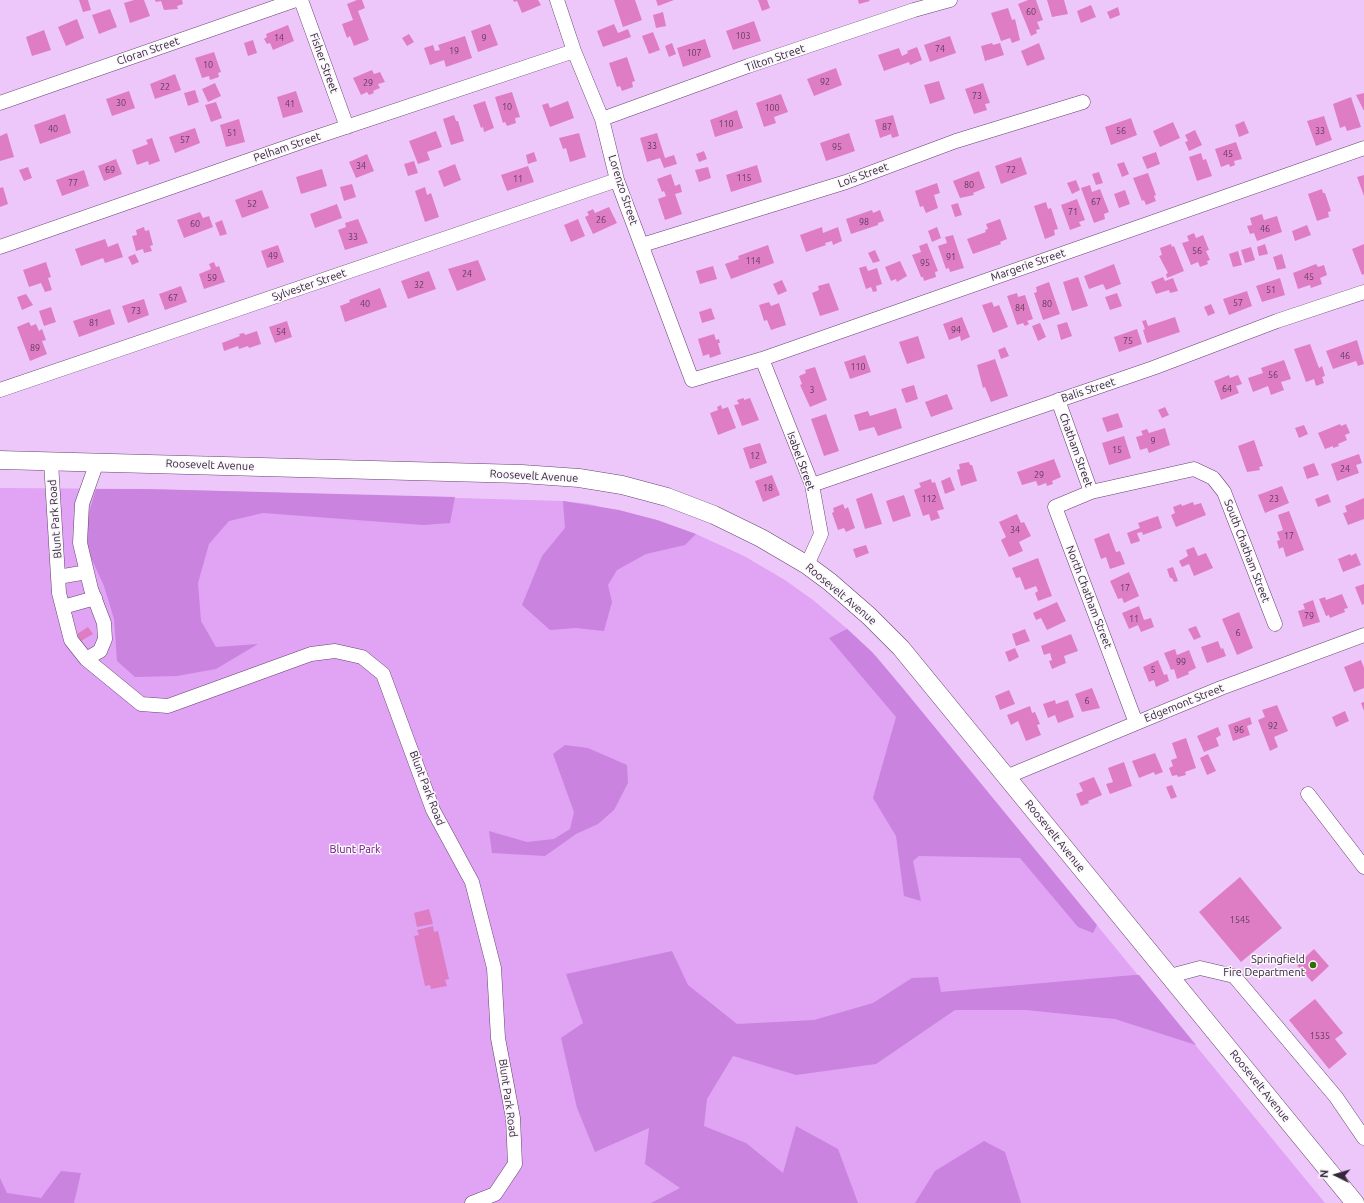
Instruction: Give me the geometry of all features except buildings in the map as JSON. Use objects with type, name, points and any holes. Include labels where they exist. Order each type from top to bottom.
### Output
[{"type":"main road","name":"Roosevelt Avenue","points":[[0,460],[522,474],[593,480],[643,490],[691,506],[761,538],[807,566],[851,600],[895,643],[1006,776],[1355,1203]]},
{"type":"street","name":"Cloran Street","points":[[0,103],[296,0]]},
{"type":"street","name":"Fisher Street","points":[[301,0],[347,127]]},
{"type":"street","name":"Lorenzo Street","points":[[557,0],[574,51],[602,119],[617,180],[692,380]]},
{"type":"street","name":"Tilton Street","points":[[602,119],[912,5],[950,0]]},
{"type":"street","name":"Pelham Street","points":[[0,247],[347,127],[574,51]]},
{"type":"street","name":"Lois Street","points":[[642,245],[846,182],[956,141],[1083,102]]},
{"type":"street","name":"Margerie Street","points":[[692,380],[762,359],[1364,148]]},
{"type":"street","name":"Sylvester Street","points":[[0,390],[617,180]]},
{"type":"street","name":"Balis Street","points":[[812,485],[1153,368],[1277,321],[1364,292]]},
{"type":"street","name":"Isabel Street","points":[[762,359],[812,485],[821,534],[807,566]]},
{"type":"street","name":"Chatham Street","points":[[1058,400],[1091,492],[1194,469]]},
{"type":"street","name":"Blunt Park Road","points":[[51,462],[58,552],[58,577],[71,640],[86,659],[141,704],[168,706],[311,654],[335,651],[362,657],[383,674],[433,810],[472,882],[494,968],[498,1038],[513,1118],[515,1164],[495,1194],[472,1203]]},
{"type":"street","points":[[86,659],[100,651],[105,639],[104,623],[87,572],[80,543],[82,504],[96,462]]},
{"type":"street","name":"South Chatham Street","points":[[1194,469],[1213,478],[1224,492],[1275,624]]},
{"type":"street","name":"North Chatham Street","points":[[1091,492],[1055,507],[1136,722]]},
{"type":"street","points":[[58,577],[87,572]]},
{"type":"street","points":[[63,607],[95,598]]},
{"type":"street","name":"Edgemont Street","points":[[1006,776],[1221,688],[1364,634]]},
{"type":"street","points":[[1308,794],[1364,867]]},
{"type":"street","points":[[1170,976],[1200,968],[1234,976],[1336,1097],[1364,1138]]},
{"type":"green space","name":"Blunt Park","points":[[0,488],[147,489],[563,501],[589,504],[657,520],[696,534],[744,556],[785,580],[813,600],[851,632],[876,656],[1325,1203],[0,1203]]},
{"type":"shaded area","points":[[96,489],[455,497],[450,523],[423,525],[263,513],[229,521],[209,544],[198,583],[201,621],[216,647],[258,644],[216,669],[177,676],[135,677],[117,661],[114,619],[104,586],[88,551],[88,516]]},
{"type":"shaded area","points":[[563,501],[619,510],[657,520],[696,534],[685,545],[646,554],[617,570],[608,585],[612,602],[604,631],[576,628],[550,630],[522,605],[542,556],[565,528]]},
{"type":"shaded area","points":[[847,629],[872,652],[901,686],[1097,925],[1093,933],[1078,927],[1020,858],[919,856],[913,861],[921,901],[904,896],[896,836],[873,798],[896,717],[829,638]]},
{"type":"shaded area","points":[[565,745],[588,748],[627,765],[628,783],[614,810],[598,824],[576,834],[545,856],[492,853],[489,831],[527,842],[554,839],[570,829],[574,812],[553,754]]},
{"type":"shaded area","points":[[672,951],[688,985],[737,1024],[814,1020],[873,1003],[912,978],[938,977],[941,992],[1139,975],[1196,1045],[1115,1019],[1026,1010],[955,1010],[876,1064],[796,1075],[733,1056],[707,1099],[704,1126],[746,1143],[783,1173],[796,1126],[838,1149],[858,1203],[651,1203],[680,1188],[645,1164],[649,1128],[595,1152],[577,1108],[561,1038],[583,1023],[566,974]]},
{"type":"shaded area","points":[[984,1141],[1005,1152],[1021,1203],[915,1203],[935,1171]]},
{"type":"shaded area","points":[[61,1171],[81,1173],[74,1203],[0,1203],[0,1178],[7,1193],[41,1198]]},
{"type":"place","name":"Springfield Fire Department","points":[[1313,965]]}]
